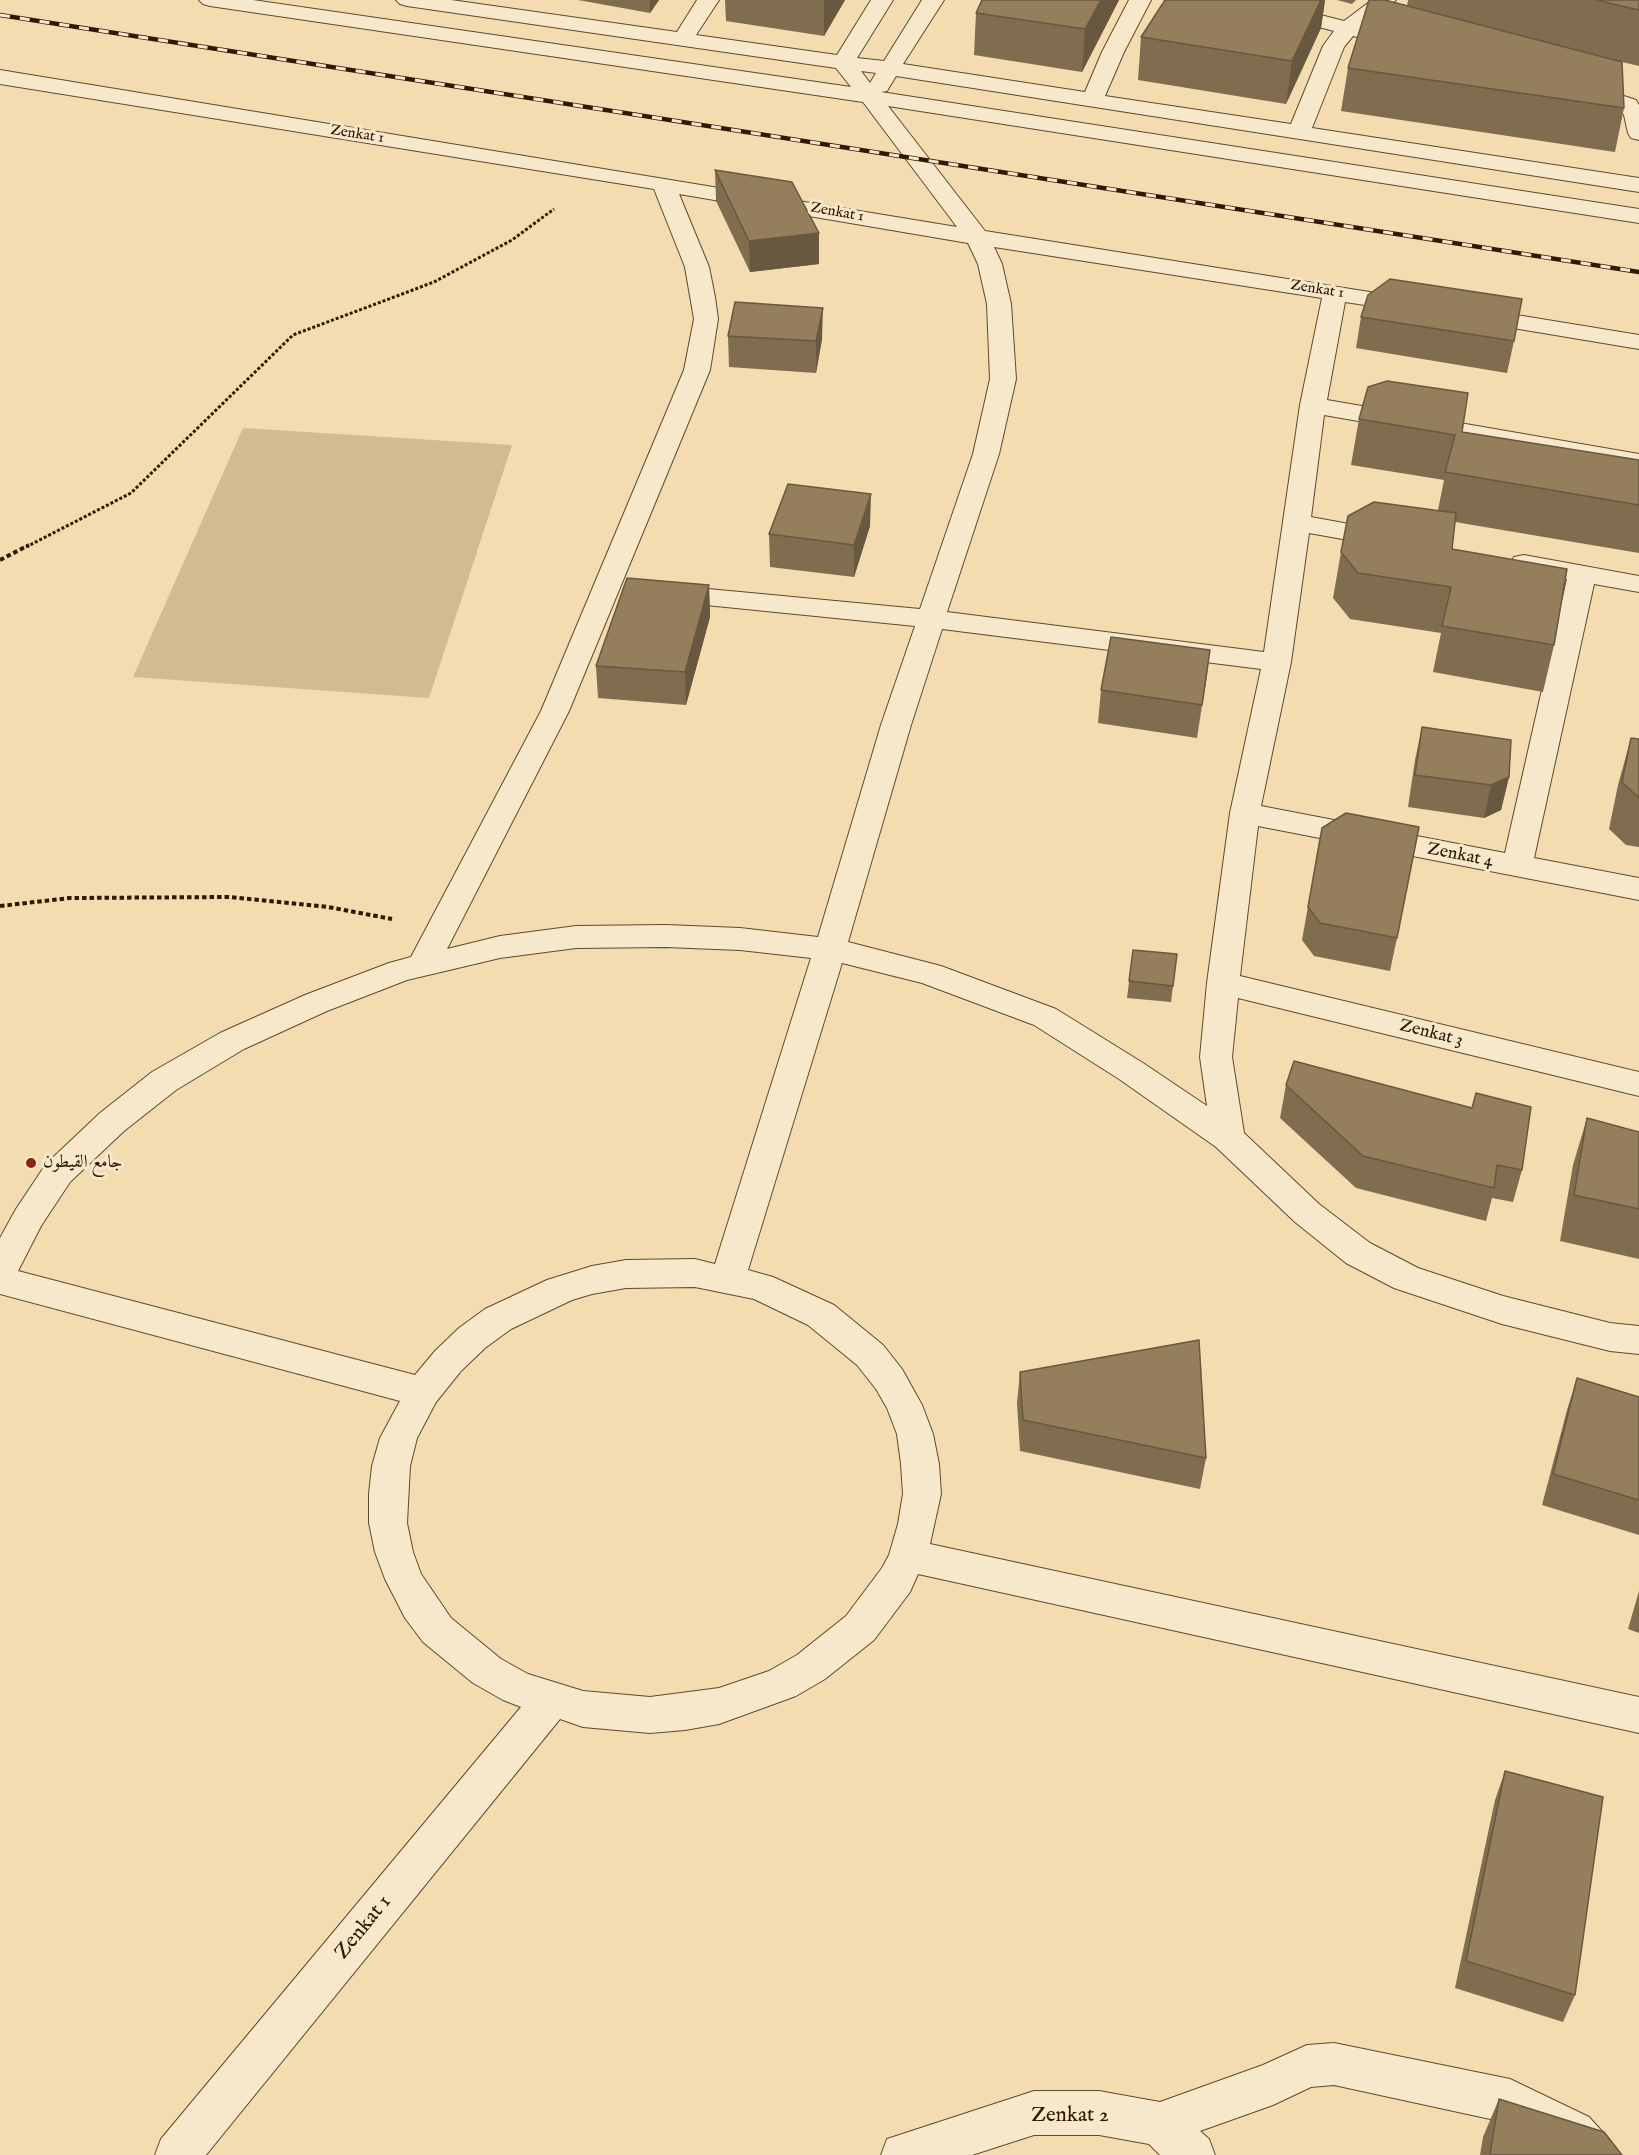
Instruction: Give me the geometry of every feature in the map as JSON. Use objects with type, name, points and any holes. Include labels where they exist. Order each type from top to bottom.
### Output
[{"type":"street","points":[[210,0],[871,97],[1639,216]]},
{"type":"street","points":[[407,0],[891,69],[1639,184]]},
{"type":"street","points":[[683,39],[708,0]]},
{"type":"street","points":[[843,62],[882,0]]},
{"type":"street","points":[[871,97],[933,0]]},
{"type":"street","points":[[1092,101],[1113,52],[1140,0]]},
{"type":"street","points":[[1237,0],[1417,46]]},
{"type":"street","points":[[1299,133],[1334,46],[1348,28],[1385,0]]},
{"type":"street","points":[[728,1279],[830,949],[896,725],[986,454],[1003,379],[999,304],[990,264],[977,237],[843,62]]},
{"type":"street","name":"Zenkat 1","points":[[0,77],[977,237],[1427,308]]},
{"type":"street","points":[[1565,84],[1628,105],[1635,115],[1639,133]]},
{"type":"street","points":[[423,965],[555,711],[624,589],[697,370],[706,319],[696,267],[663,184]]},
{"type":"street","points":[[1228,1138],[1216,1057],[1223,983],[1245,813],[1277,662],[1298,523],[1312,405],[1335,292]]},
{"type":"street","points":[[1450,311],[1639,342]]},
{"type":"street","points":[[1312,405],[1639,462]]},
{"type":"street","points":[[1298,523],[1408,542]]},
{"type":"street","points":[[1501,559],[1639,584]]},
{"type":"street","points":[[1517,867],[1582,574]]},
{"type":"street","points":[[624,589],[930,620],[1277,662]]},
{"type":"street","name":"Zenkat 4","points":[[1245,813],[1639,889]]},
{"type":"street","points":[[0,1272],[28,1218],[58,1173],[112,1122],[164,1081],[232,1041],[316,1003],[400,971],[500,947],[576,937],[666,936],[740,939],[830,949],[930,974],[1045,1017],[1131,1071],[1228,1138],[1315,1220],[1358,1253],[1406,1278],[1502,1310],[1610,1337],[1639,1340]]},
{"type":"street","name":"Zenkat 3","points":[[1223,983],[1639,1084]]},
{"type":"street","points":[[626,1274],[695,1274],[728,1279],[761,1287],[821,1315],[870,1355],[889,1379],[904,1405],[920,1464],[922,1494],[917,1524],[908,1555],[896,1580],[860,1628],[811,1667],[772,1688],[719,1706],[685,1713],[650,1715],[583,1709],[517,1688],[487,1671],[437,1630],[419,1606],[404,1579],[388,1523],[391,1466],[399,1438],[423,1392],[448,1361],[472,1338],[508,1314],[560,1290],[592,1280],[626,1274]]},
{"type":"street","points":[[0,1280],[423,1392]]},
{"type":"street","points":[[908,1555],[1639,1715]]},
{"type":"street","name":"Zenkat 1","points":[[177,2155],[551,1700]]},
{"type":"street","points":[[1193,2155],[1160,2124],[1273,2083],[1307,2066],[1334,2064],[1510,2101],[1573,2133],[1593,2155]]},
{"type":"street","name":"Zenkat 2","points":[[903,2155],[1034,2113],[1099,2113],[1160,2124]]},
{"type":"path","points":[[0,560],[131,494],[293,335],[434,282],[512,240],[602,174]]},
{"type":"path","points":[[0,906],[70,898],[229,897],[328,907],[442,929]]},
{"type":"shaded area","points":[[243,428],[512,445],[429,698],[133,677]]},
{"type":"building","points":[[982,0],[1101,0],[1085,29],[976,13]]},
{"type":"building","points":[[1165,0],[1321,0],[1292,61],[1141,37]]},
{"type":"building","points":[[1369,0],[1385,0],[1622,62],[1624,108],[1348,68]]},
{"type":"building","points":[[1596,0],[1639,0],[1639,10]]},
{"type":"building","points":[[715,170],[792,182],[819,233],[749,241]]},
{"type":"building","points":[[1390,279],[1522,299],[1514,341],[1361,317],[1368,295]]},
{"type":"building","points":[[735,302],[823,308],[816,341],[728,336]]},
{"type":"building","points":[[1387,381],[1468,393],[1462,432],[1639,460],[1639,505],[1445,472],[1455,435],[1359,419],[1368,387]]},
{"type":"building","points":[[788,484],[871,494],[854,545],[769,534]]},
{"type":"building","points":[[1374,502],[1456,513],[1452,549],[1567,569],[1554,645],[1442,626],[1451,587],[1358,573],[1341,552],[1348,516]]},
{"type":"building","points":[[627,578],[709,585],[685,672],[596,666]]},
{"type":"building","points":[[1111,637],[1210,650],[1202,705],[1101,690]]},
{"type":"building","points":[[1422,727],[1511,740],[1509,777],[1491,785],[1415,775]]},
{"type":"building","points":[[1631,738],[1639,739],[1639,798],[1622,782]]},
{"type":"building","points":[[1346,813],[1419,827],[1397,938],[1320,923],[1308,907],[1322,828]]},
{"type":"building","points":[[1133,950],[1177,954],[1173,986],[1129,981]]},
{"type":"building","points":[[1294,1061],[1472,1108],[1476,1093],[1531,1107],[1522,1170],[1497,1165],[1494,1188],[1363,1156],[1286,1085]]},
{"type":"building","points":[[1587,1118],[1639,1132],[1639,1209],[1574,1195]]},
{"type":"building","points":[[1199,1340],[1206,1458],[1023,1420],[1020,1372]]},
{"type":"building","points":[[1577,1378],[1639,1397],[1639,1500],[1553,1474]]},
{"type":"building","points":[[1505,1771],[1603,1797],[1575,1995],[1466,1961]]},
{"type":"building","points":[[1499,2099],[1604,2132],[1622,2155],[1490,2155]]},
{"type":"railway","points":[[0,15],[1639,272]]},
{"type":"place","name":"جامع القيطون","points":[[31,1163]]}]
